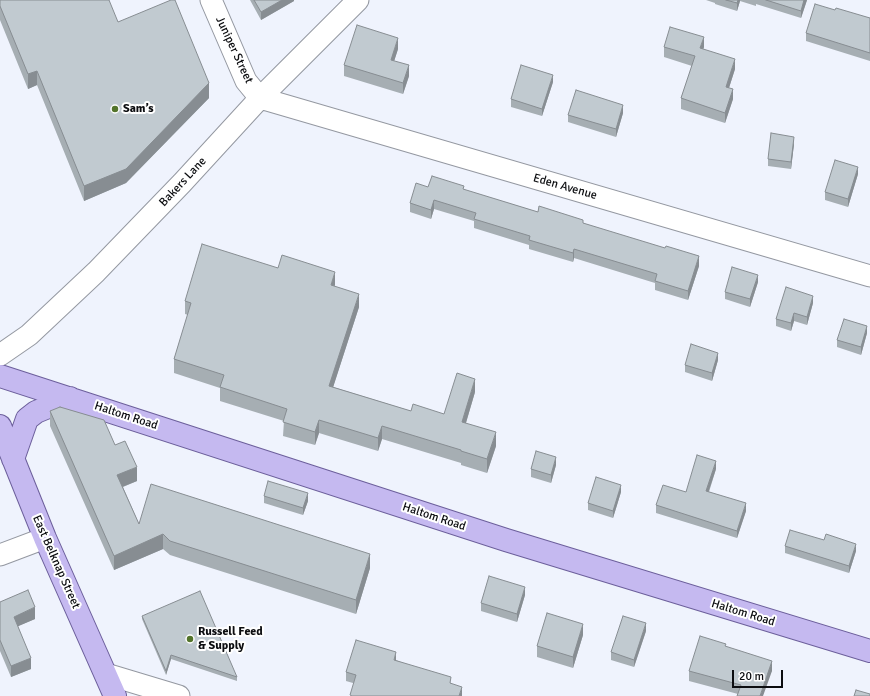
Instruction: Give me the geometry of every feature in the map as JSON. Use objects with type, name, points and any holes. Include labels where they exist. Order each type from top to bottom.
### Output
[{"type":"main road","name":"Haltom Road","points":[[0,376],[506,540],[870,651]]},
{"type":"main road","points":[[13,459],[27,419],[36,412],[70,398]]},
{"type":"main road","name":"East Belknap Street","points":[[0,426],[45,538],[115,696]]},
{"type":"street","name":"Juniper Street","points":[[211,0],[246,81],[260,98]]},
{"type":"street","name":"Bakers Lane","points":[[0,354],[29,335],[96,272],[182,184],[260,98],[358,0]]},
{"type":"street","name":"Eden Avenue","points":[[260,98],[870,276]]},
{"type":"street","points":[[0,554],[45,538]]},
{"type":"street","points":[[106,674],[179,696]]},
{"type":"building","points":[[0,0],[109,0],[118,22],[171,0],[175,0],[209,83],[126,169],[84,186],[37,71],[28,74],[0,6]]},
{"type":"building","points":[[254,0],[282,0],[261,12]]},
{"type":"building","points":[[726,0],[738,0],[737,3]]},
{"type":"building","points":[[766,0],[804,0],[801,11]]},
{"type":"building","points":[[815,4],[835,10],[836,8],[870,18],[870,53],[806,33]]},
{"type":"building","points":[[357,25],[398,38],[391,60],[409,65],[403,83],[344,65]]},
{"type":"building","points":[[670,27],[704,37],[700,48],[735,59],[726,87],[733,89],[725,113],[681,98],[695,56],[664,47]]},
{"type":"building","points":[[521,65],[553,75],[542,109],[511,99]]},
{"type":"building","points":[[576,90],[623,105],[616,129],[568,115]]},
{"type":"building","points":[[771,133],[794,137],[791,162],[768,159]]},
{"type":"building","points":[[835,160],[858,167],[848,199],[825,192]]},
{"type":"building","points":[[432,176],[464,186],[463,189],[538,212],[539,206],[583,220],[583,223],[665,248],[666,246],[699,256],[688,291],[655,281],[657,274],[574,249],[573,253],[529,240],[530,236],[474,219],[476,213],[434,200],[431,210],[410,203],[416,183],[428,187]]},
{"type":"building","points":[[202,244],[278,268],[282,255],[335,272],[331,285],[359,294],[329,386],[411,411],[413,404],[444,414],[457,373],[475,379],[462,422],[496,432],[487,459],[382,426],[378,438],[319,420],[315,432],[283,422],[287,409],[220,387],[224,375],[174,359],[191,303],[185,301]]},
{"type":"building","points":[[732,267],[758,275],[750,299],[725,292]]},
{"type":"building","points":[[786,287],[813,296],[807,317],[794,313],[791,323],[776,319]]},
{"type":"building","points":[[844,319],[867,326],[861,347],[837,340]]},
{"type":"building","points":[[691,344],[718,353],[712,373],[685,365]]},
{"type":"building","points":[[60,407],[104,420],[115,445],[125,441],[137,467],[117,475],[139,524],[151,484],[370,554],[356,600],[170,541],[163,534],[114,556],[50,411]]},
{"type":"building","points":[[536,451],[556,457],[551,475],[531,469]]},
{"type":"building","points":[[697,455],[716,461],[706,491],[746,503],[737,531],[656,505],[663,485],[686,492]]},
{"type":"building","points":[[596,477],[621,485],[613,511],[588,503]]},
{"type":"building","points":[[268,481],[308,493],[303,508],[264,496]]},
{"type":"building","points":[[790,530],[824,540],[826,534],[856,544],[849,566],[785,546]]},
{"type":"building","points":[[489,576],[525,587],[517,614],[481,603]]},
{"type":"building","points":[[28,590],[35,607],[14,617],[31,658],[11,666],[0,640],[0,602]]},
{"type":"building","points":[[200,591],[237,677],[171,655],[166,671],[142,616]]},
{"type":"building","points":[[547,613],[583,624],[573,657],[537,646]]},
{"type":"building","points":[[623,616],[646,623],[634,660],[611,652]]},
{"type":"building","points":[[700,636],[726,644],[725,646],[772,661],[760,696],[737,696],[741,685],[689,671]]},
{"type":"building","points":[[356,640],[396,652],[394,660],[451,677],[450,683],[462,687],[459,696],[350,695],[356,675],[346,672]]},
{"type":"building","points":[[856,690],[870,694],[870,696],[854,696]]},
{"type":"place","name":"Sam’s","points":[[115,109]]},
{"type":"place","name":"Russell Feed & Supply","points":[[190,639]]}]
